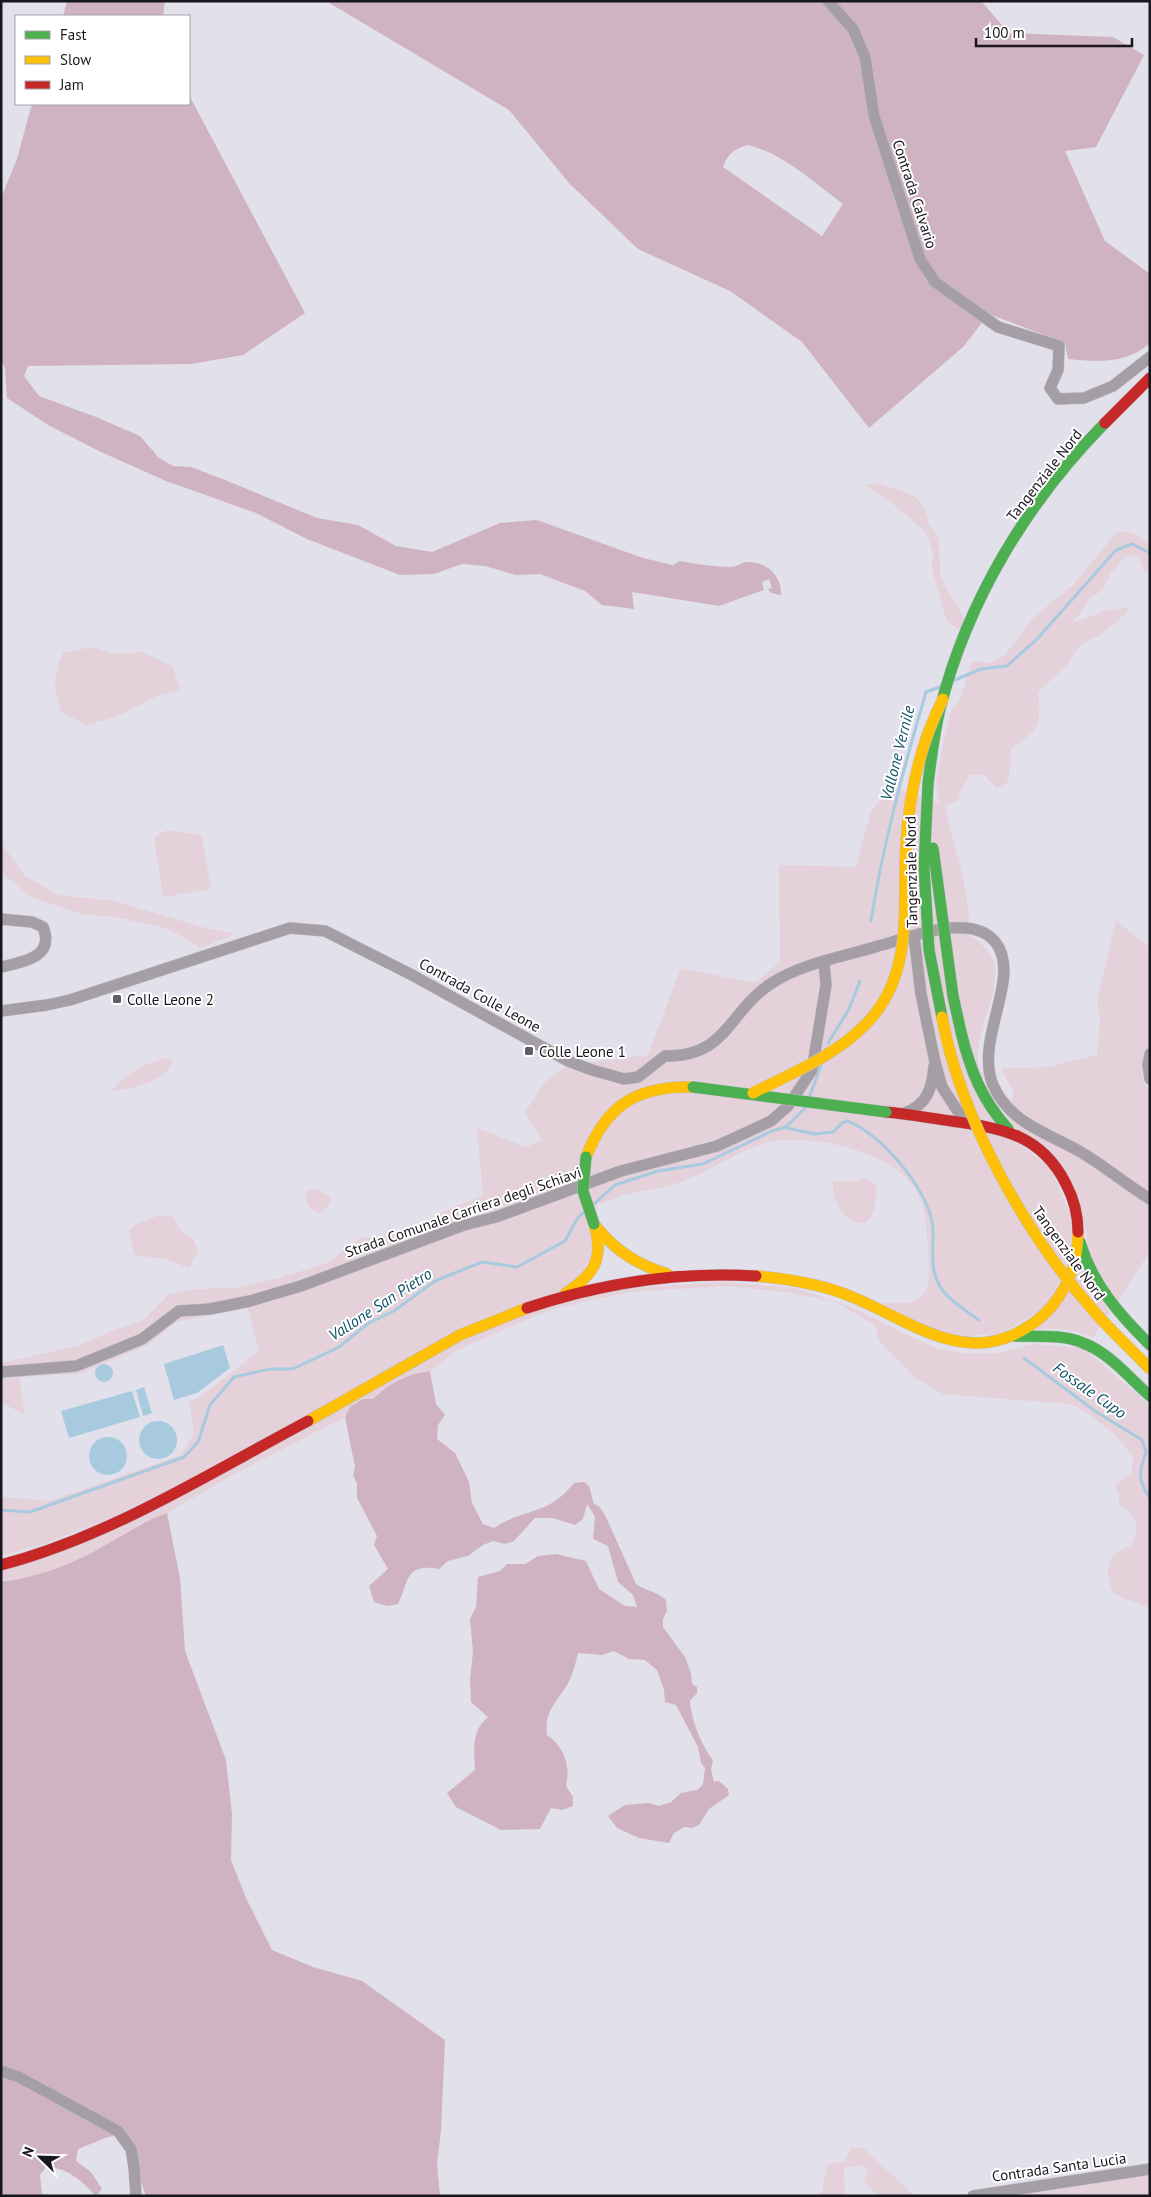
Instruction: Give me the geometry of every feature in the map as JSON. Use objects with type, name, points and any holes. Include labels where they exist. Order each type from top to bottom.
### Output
[{"type":"main road","name":"Tangenziale Nord","points":[[1150,378],[1072,459],[1035,507],[985,587],[966,630],[943,699],[928,784],[923,874],[932,977],[953,1061],[976,1126],[1019,1211],[1052,1262],[1084,1302],[1150,1369]]},
{"type":"main road","points":[[753,1093],[842,1044],[878,1010],[892,987],[902,959],[906,932],[906,844],[913,786],[930,722],[943,699]]},
{"type":"main road","points":[[928,784],[942,918],[953,996],[965,1053],[979,1094],[1008,1129],[1041,1149],[1054,1164],[1073,1198],[1084,1257],[1102,1295],[1150,1345]]},
{"type":"main road","points":[[560,1297],[583,1281],[592,1270],[601,1242],[583,1191],[586,1157],[600,1125],[626,1101],[658,1087],[693,1087],[753,1093],[1008,1129]]},
{"type":"main road","points":[[594,1224],[606,1241],[633,1262],[673,1276]]},
{"type":"main road","points":[[1013,1336],[1034,1323],[1052,1306],[1066,1285],[1075,1262],[1079,1237]]},
{"type":"main road","points":[[1,1565],[50,1551],[105,1529],[377,1383],[468,1331],[508,1314],[560,1297],[622,1283],[673,1276],[749,1276],[793,1281],[836,1290],[862,1300],[913,1328],[961,1344],[987,1342],[1013,1336],[1044,1336],[1071,1340],[1090,1346],[1112,1361],[1150,1396]]},
{"type":"street","name":"Contrada Calvario","points":[[828,1],[853,29],[865,57],[874,116],[920,259],[935,282],[998,327],[1059,346],[1058,370],[1050,388],[1058,398],[1084,398],[1113,386],[1150,357]]},
{"type":"street","points":[[1,919],[32,922],[42,927],[46,936],[46,946],[36,956],[22,962],[1,967]]},
{"type":"street","name":"Contrada Colle Leone","points":[[1,1011],[47,1006],[70,1000],[290,928],[325,931],[412,974],[568,1061],[624,1079],[645,1074],[666,1056],[689,1056],[704,1050],[716,1041],[754,996],[790,972],[914,936],[946,928],[964,928],[985,933],[994,940],[1004,960],[1004,976],[987,1055],[994,1086],[1017,1117],[1120,1176],[1150,1199]]},
{"type":"street","points":[[914,936],[921,994],[942,1087],[957,1110],[968,1122]]},
{"type":"street","name":"Strada Comunale Carriera degli Schiavi","points":[[1,1372],[76,1366],[142,1339],[179,1311],[210,1309],[250,1301],[301,1286],[464,1225],[496,1217],[621,1171],[717,1146],[770,1121],[788,1106],[812,1070],[826,985],[824,962]]},
{"type":"street","points":[[1150,1054],[1148,1065],[1150,1079]]},
{"type":"street","points":[[903,1114],[912,1110],[927,1096],[932,1087],[935,1062]]},
{"type":"street","points":[[1,2071],[19,2077],[118,2131],[131,2149],[136,2196]]},
{"type":"street","name":"Contrada Santa Lucia","points":[[973,2196],[1150,2169]]},
{"type":"shaded area","points":[[67,1],[165,1],[163,15],[63,15]]},
{"type":"shaded area","points":[[326,1],[981,1],[1009,33],[1113,37],[1144,55],[1096,147],[1065,151],[1105,241],[1150,274],[1150,343],[1132,355],[1112,360],[1068,359],[1065,343],[989,314],[963,347],[869,428],[802,342],[730,291],[638,249],[569,183],[509,110]],"holes":[[[747,145],[785,161],[843,204],[822,236],[723,167],[729,156],[738,148]]]},
{"type":"shaded area","points":[[190,97],[305,313],[243,355],[191,364],[28,366],[24,376],[39,396],[140,436],[159,458],[173,466],[191,467],[317,518],[358,525],[396,546],[432,552],[500,523],[537,520],[643,558],[673,565],[680,561],[725,567],[733,567],[746,562],[760,564],[776,576],[781,588],[781,595],[771,593],[768,589],[772,588],[769,579],[762,582],[764,590],[719,606],[632,592],[634,609],[602,605],[585,591],[540,574],[516,575],[485,566],[462,564],[434,574],[400,575],[307,539],[256,513],[166,481],[101,452],[48,425],[7,398],[5,368],[1,360],[1,198],[17,159],[33,105],[190,105]]},
{"type":"shaded area","points":[[877,483],[903,491],[917,498],[925,510],[930,526],[939,538],[940,572],[943,582],[965,619],[959,630],[949,623],[946,618],[932,570],[933,553],[926,532],[892,503],[865,485]]},
{"type":"shaded area","points":[[1127,531],[1150,545],[1150,572],[1144,572],[1139,558],[1126,555],[1110,574],[1103,590],[1090,598],[1073,623],[1107,610],[1129,607],[1126,613],[1099,636],[1080,645],[1067,665],[1038,692],[1039,720],[1034,730],[1011,749],[1007,783],[997,788],[983,774],[970,775],[960,792],[958,800],[945,806],[965,886],[969,936],[983,946],[991,956],[995,967],[993,992],[981,1034],[978,1061],[989,1081],[1013,1101],[1013,1091],[1001,1069],[1047,1067],[1097,1055],[1100,1020],[1097,1000],[1116,921],[1150,947],[1150,1045],[1142,1072],[1145,1084],[1150,1089],[1150,1251],[1117,1303],[1090,1255],[1079,1196],[1012,1125],[956,1033],[1006,1134],[1050,1167],[1072,1218],[1070,1260],[1048,1305],[1001,1334],[945,1337],[881,1302],[902,1303],[917,1300],[925,1292],[929,1281],[924,1211],[916,1190],[906,1177],[892,1166],[875,1157],[837,1145],[799,1140],[783,1140],[759,1145],[681,1182],[622,1195],[597,1204],[593,1255],[562,1302],[628,1288],[722,1282],[796,1288],[851,1307],[935,1348],[960,1353],[998,1353],[1035,1344],[1083,1348],[1150,1405],[1150,1608],[1112,1592],[1108,1576],[1109,1563],[1116,1554],[1131,1546],[1137,1527],[1134,1518],[1119,1504],[1119,1492],[1114,1487],[1132,1472],[1133,1456],[1096,1419],[1070,1404],[943,1394],[914,1377],[879,1341],[875,1325],[836,1302],[786,1292],[725,1286],[630,1292],[557,1308],[518,1323],[456,1351],[430,1371],[421,1372],[381,1391],[373,1399],[360,1402],[350,1409],[345,1417],[236,1473],[167,1513],[144,1521],[108,1544],[64,1567],[23,1579],[1,1582],[1,1570],[101,1521],[47,1543],[1,1556],[1,1497],[49,1501],[181,1455],[194,1434],[189,1401],[199,1398],[259,1351],[248,1308],[176,1322],[148,1345],[79,1374],[19,1377],[25,1415],[1,1402],[1,1363],[78,1346],[112,1331],[142,1321],[168,1295],[191,1289],[237,1288],[279,1278],[327,1263],[361,1238],[403,1234],[440,1213],[483,1195],[477,1128],[526,1147],[542,1140],[525,1112],[546,1081],[569,1065],[648,1055],[681,968],[755,983],[780,962],[779,865],[856,867],[871,811],[893,786],[939,803],[936,783],[945,734],[952,708],[959,702],[972,661],[989,663],[1004,656],[1034,617],[1073,585],[1116,533]]},
{"type":"shaded area","points":[[92,647],[113,654],[142,652],[172,666],[181,690],[157,696],[116,717],[87,725],[62,713],[55,683],[63,653]]},
{"type":"shaded area","points":[[168,830],[202,835],[211,889],[163,897],[154,837]]},
{"type":"shaded area","points":[[1,843],[25,876],[59,895],[113,901],[206,928],[235,934],[201,948],[169,929],[111,916],[84,915],[31,897],[1,872]]},
{"type":"shaded area","points":[[170,1058],[173,1062],[169,1069],[155,1079],[137,1086],[111,1091],[137,1069],[153,1062]]},
{"type":"shaded area","points":[[864,1178],[876,1185],[877,1195],[871,1216],[865,1222],[858,1223],[850,1220],[837,1204],[833,1193],[833,1181],[855,1181]]},
{"type":"shaded area","points":[[316,1189],[330,1196],[331,1203],[321,1213],[310,1209],[305,1195],[308,1191]]},
{"type":"shaded area","points":[[160,1215],[173,1217],[181,1231],[193,1238],[198,1251],[189,1268],[165,1259],[135,1255],[129,1230],[138,1223]]},
{"type":"shaded area","points":[[1080,1265],[1110,1313],[1093,1337],[1065,1329],[1036,1330]]},
{"type":"shaded area","points":[[430,1371],[436,1404],[445,1415],[438,1425],[437,1439],[455,1453],[469,1482],[472,1503],[483,1524],[494,1528],[555,1501],[574,1483],[584,1482],[589,1486],[594,1504],[599,1506],[605,1515],[636,1584],[666,1600],[667,1611],[663,1619],[663,1627],[685,1657],[691,1673],[692,1684],[697,1687],[697,1693],[690,1701],[695,1724],[705,1748],[713,1760],[711,1769],[714,1782],[719,1781],[728,1789],[729,1795],[709,1809],[699,1825],[692,1828],[684,1827],[674,1833],[669,1843],[639,1838],[617,1828],[608,1816],[625,1805],[649,1803],[659,1806],[671,1802],[681,1793],[697,1790],[703,1785],[705,1768],[701,1763],[698,1747],[676,1705],[665,1702],[664,1690],[657,1670],[645,1660],[629,1659],[614,1651],[602,1655],[578,1653],[570,1679],[550,1711],[548,1718],[547,1735],[558,1745],[567,1764],[566,1786],[573,1797],[573,1806],[562,1810],[551,1808],[540,1829],[501,1830],[456,1807],[447,1793],[475,1770],[474,1748],[476,1735],[488,1717],[471,1702],[470,1680],[473,1651],[470,1619],[476,1607],[478,1577],[500,1571],[507,1564],[525,1564],[538,1556],[556,1554],[586,1561],[599,1589],[625,1606],[637,1607],[633,1595],[618,1582],[608,1546],[593,1539],[595,1517],[587,1504],[583,1519],[575,1525],[553,1518],[535,1518],[514,1541],[505,1544],[493,1541],[483,1545],[468,1556],[448,1561],[439,1569],[428,1568],[414,1571],[407,1581],[398,1604],[387,1606],[374,1602],[369,1586],[388,1569],[374,1545],[377,1536],[357,1498],[357,1484],[353,1475],[355,1467],[345,1417],[350,1407],[363,1399],[373,1399],[399,1380],[414,1374]]},
{"type":"shaded area","points":[[167,1513],[180,1578],[185,1651],[226,1760],[232,1814],[231,1860],[246,1898],[272,1950],[313,1967],[362,1981],[445,2040],[441,2131],[437,2163],[440,2196],[146,2196],[124,2135],[108,2137],[78,2149],[76,2161],[91,2172],[102,2189],[96,2196],[74,2176],[61,2169],[46,2167],[40,2175],[42,2194],[46,2196],[1,2196],[1,1582],[30,1577],[71,1563],[144,1523]]},
{"type":"shaded area","points":[[851,2148],[863,2148],[915,2196],[879,2196],[864,2182],[868,2172],[864,2165],[844,2168],[845,2196],[821,2196],[827,2165],[844,2161]]},
{"type":"shaded area","points":[[1150,2175],[1150,2196],[1010,2196]]},
{"type":"water","points":[[223,1345],[230,1368],[197,1393],[174,1400],[164,1364]]},
{"type":"water","points":[[104,1364],[112,1369],[113,1373],[108,1381],[104,1382],[96,1377],[95,1373],[100,1365]]},
{"type":"water","points":[[144,1387],[152,1413],[143,1416],[136,1390]]},
{"type":"water","points":[[132,1391],[140,1417],[69,1438],[61,1411]]},
{"type":"water","points":[[158,1421],[172,1426],[177,1440],[172,1454],[158,1459],[144,1454],[139,1440],[144,1426]]},
{"type":"water","points":[[108,1437],[121,1443],[127,1456],[121,1469],[108,1475],[95,1469],[89,1456],[95,1443]]},
{"type":"waterway","name":"Vallone Vernile","points":[[955,680],[981,669],[1007,666],[1038,638],[1116,550],[1132,544],[1150,553]]},
{"type":"waterway","name":"Vallone Vernile","points":[[871,921],[895,806],[926,692],[940,687]]},
{"type":"waterway","name":"Vallone Vernile","points":[[828,1043],[849,1009],[860,981]]},
{"type":"waterway","name":"Vallone Vernile","points":[[810,1095],[821,1066]]},
{"type":"waterway","name":"Vallone San Pietro","points":[[595,1203],[615,1185],[658,1171],[703,1164],[772,1131],[786,1127],[805,1108]]},
{"type":"waterway","name":"Fossale Cupo","points":[[787,1128],[815,1134],[833,1132],[842,1123],[847,1121],[860,1128],[888,1150],[913,1181],[930,1213],[933,1228],[934,1268],[938,1283],[951,1299],[979,1320]]},
{"type":"waterway","name":"Vallone San Pietro","points":[[1,1510],[30,1512],[184,1457],[198,1442],[210,1405],[234,1377],[270,1369],[293,1369],[339,1347],[369,1323],[394,1311],[435,1281],[482,1262],[517,1267],[565,1241],[577,1219],[584,1212]]},
{"type":"waterway","name":"Fossale Cupo","points":[[1024,1358],[1095,1411],[1142,1440],[1146,1452],[1140,1475],[1143,1486],[1150,1498]]},
{"type":"traffic: fast","points":[[928,784],[934,737],[940,709],[966,630],[984,592],[1003,555],[1050,486],[1105,423]]},
{"type":"traffic: fast","points":[[928,784],[924,868],[929,950],[942,1017]]},
{"type":"traffic: fast","points":[[933,848],[953,996],[961,1032]]},
{"type":"traffic: fast","points":[[961,1032],[968,1059],[978,1084],[991,1107],[1008,1129]]},
{"type":"traffic: fast","points":[[693,1087],[886,1112]]},
{"type":"traffic: fast","points":[[586,1157],[583,1191],[594,1224]]},
{"type":"traffic: fast","points":[[1080,1242],[1085,1258],[1108,1298],[1150,1345]]},
{"type":"traffic: fast","points":[[1014,1336],[1067,1338],[1093,1347],[1111,1359],[1150,1396]]},
{"type":"traffic: slow","points":[[753,1093],[827,1055],[854,1035],[882,1005],[892,984],[899,962],[903,939],[906,845],[913,788],[928,734],[943,699]]},
{"type":"traffic: slow","points":[[942,1017],[951,1055],[964,1094],[980,1133],[1020,1210],[1067,1279],[1099,1317],[1150,1369]]},
{"type":"traffic: slow","points":[[586,1157],[594,1139],[604,1124],[614,1111],[626,1102],[656,1090],[693,1087]]},
{"type":"traffic: slow","points":[[594,1224],[609,1241],[626,1255],[645,1266],[667,1274]]},
{"type":"traffic: slow","points":[[566,1293],[583,1280],[594,1266],[598,1249],[595,1227]]},
{"type":"traffic: slow","points":[[756,1276],[817,1285],[852,1297],[910,1325],[950,1340],[971,1343],[992,1342],[1024,1329],[1039,1319],[1052,1306],[1068,1280],[1074,1262],[1078,1232]]},
{"type":"traffic: slow","points":[[308,1421],[460,1335],[527,1308]]},
{"type":"traffic: jam","points":[[1105,423],[1150,378]]},
{"type":"traffic: jam","points":[[886,1112],[987,1127],[1018,1136],[1032,1144],[1045,1154],[1056,1167],[1066,1184],[1075,1207],[1078,1232]]},
{"type":"traffic: jam","points":[[527,1308],[583,1292],[640,1281],[697,1275],[756,1276]]},
{"type":"traffic: jam","points":[[1,1565],[42,1553],[120,1521],[308,1421]]},
{"type":"place","name":"Colle Leone 2","points":[[117,999]]},
{"type":"place","name":"Colle Leone 1","points":[[529,1051]]}]
